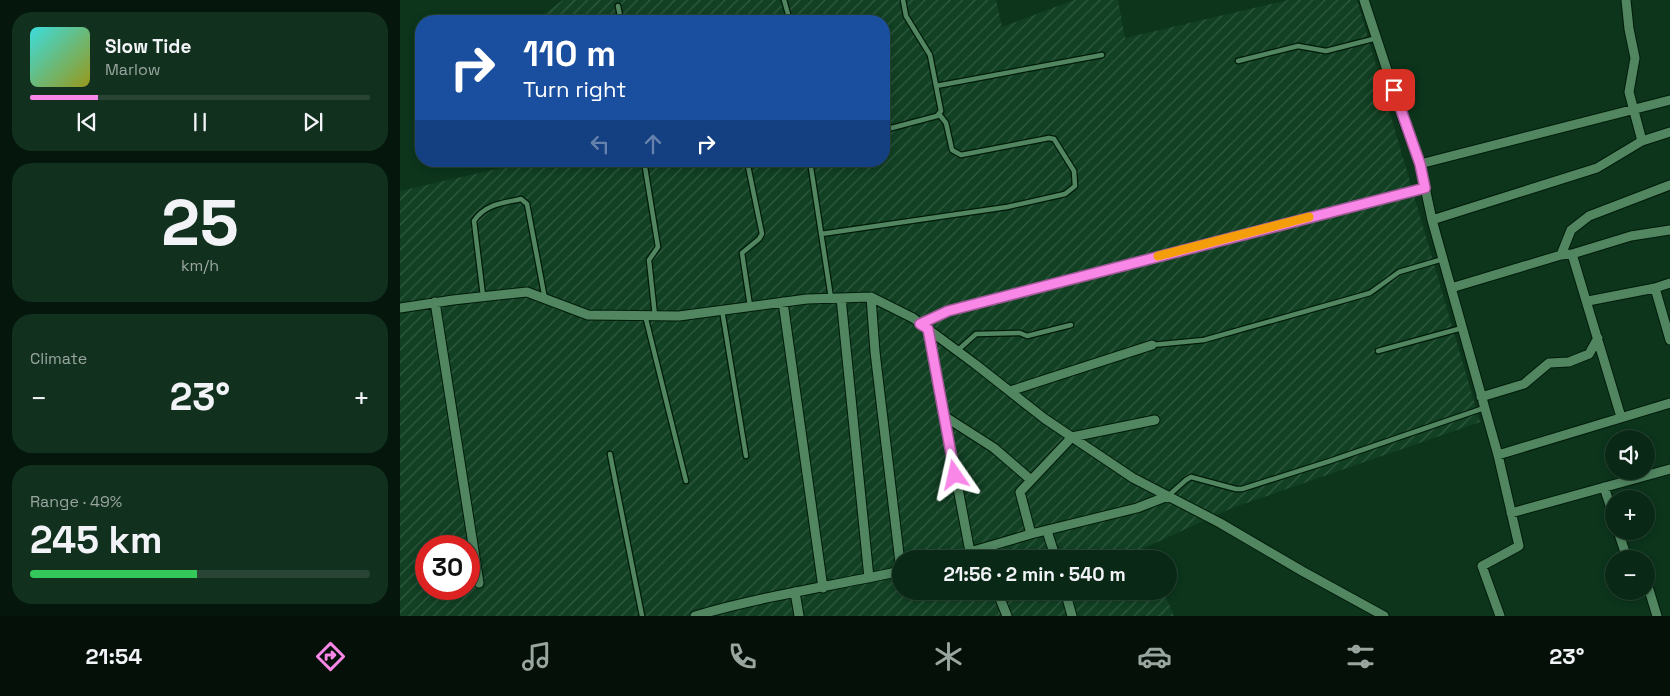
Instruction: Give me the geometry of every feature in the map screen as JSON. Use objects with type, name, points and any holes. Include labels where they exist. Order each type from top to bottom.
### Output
[{"type":"street","points":[[1364,0],[1420,164],[1432,220],[1498,455],[1519,546],[1482,566],[1500,616]]},
{"type":"street","points":[[1626,0],[1635,58],[1630,92],[1642,141]]},
{"type":"street","points":[[1420,164],[1670,100]]},
{"type":"street","points":[[1432,220],[1597,168],[1642,141],[1670,132]]},
{"type":"street","points":[[1561,255],[1571,230],[1589,216],[1670,184]]},
{"type":"street","points":[[1451,288],[1627,237],[1670,230]]},
{"type":"street","points":[[1572,254],[1588,301],[1621,417]]},
{"type":"street","points":[[1588,301],[1655,288],[1670,283]]},
{"type":"street","points":[[1655,288],[1670,340]]},
{"type":"street","points":[[400,308],[435,302],[527,292],[588,315],[679,316],[807,299],[871,297],[913,318],[1045,418],[1133,478],[1220,523],[1384,616]]},
{"type":"street","points":[[871,297],[875,352],[899,550]]},
{"type":"street","points":[[841,298],[868,578]]},
{"type":"street","points":[[435,302],[471,535]]},
{"type":"street","points":[[783,302],[823,588]]},
{"type":"street","points":[[924,326],[944,416],[970,550]]},
{"type":"street","points":[[1481,397],[1524,384],[1549,363],[1569,362],[1589,354],[1598,338]]},
{"type":"street","points":[[1010,391],[1152,345]]},
{"type":"street","points":[[1498,455],[1670,403]]},
{"type":"street","points":[[944,416],[994,448],[1031,480]]},
{"type":"street","points":[[1031,534],[1020,492],[1072,437],[1155,420]]},
{"type":"street","points":[[1511,513],[1670,469]]},
{"type":"street","points":[[977,550],[1031,534],[1137,508],[1168,496]]},
{"type":"street","points":[[1047,531],[1053,550]]},
{"type":"street","points":[[695,616],[795,592],[892,573]]},
{"type":"street","points":[[795,592],[799,616]]},
{"type":"street","points":[[1001,600],[1007,616]]},
{"type":"street","points":[[1068,600],[1072,616]]},
{"type":"street","points":[[1653,600],[1658,616]]},
{"type":"lane","points":[[784,0],[788,15]]},
{"type":"lane","points":[[890,128],[937,116],[941,108],[930,54],[906,16],[903,0]]},
{"type":"lane","points":[[618,6],[620,15]]},
{"type":"lane","points":[[1238,61],[1298,46],[1326,51],[1377,38]]},
{"type":"lane","points":[[936,86],[1102,55]]},
{"type":"lane","points":[[821,234],[1007,207],[1065,194],[1075,186],[1074,171],[1054,139],[1049,138],[962,155],[952,150],[946,123],[939,114]]},
{"type":"lane","points":[[645,167],[658,247],[648,260],[655,316]]},
{"type":"lane","points":[[748,167],[762,232],[760,239],[742,253],[750,306]]},
{"type":"lane","points":[[811,167],[831,298]]},
{"type":"lane","points":[[924,326],[948,311],[1425,188]]},
{"type":"lane","points":[[483,296],[474,221],[483,210],[490,206],[520,199],[527,204],[545,299]]},
{"type":"lane","points":[[1152,345],[1204,340],[1370,293],[1399,272],[1443,259]]},
{"type":"lane","points":[[722,310],[746,456]]},
{"type":"lane","points":[[645,316],[686,481]]},
{"type":"lane","points":[[957,351],[972,336],[978,334],[1020,333],[1027,336],[1071,325]]},
{"type":"lane","points":[[1378,352],[1462,328]]},
{"type":"lane","points":[[1168,496],[1186,480],[1191,478],[1242,489],[1484,408]]},
{"type":"lane","points":[[610,454],[642,616]]},
{"type":"shaded area","points":[[563,0],[996,0],[1002,27],[1074,0],[1118,0],[1125,38],[1288,0],[1357,0],[1480,422],[1232,508],[1144,548],[1145,550],[892,550],[892,600],[1167,600],[1174,616],[400,616],[400,191],[505,167],[890,167],[890,15],[542,15]]},
{"type":"slow traffic","points":[[1158,256],[1309,217]]},
{"type":"route","points":[[955,475],[928,329],[920,324],[948,311],[1425,188],[1420,164],[1394,90]]}]
